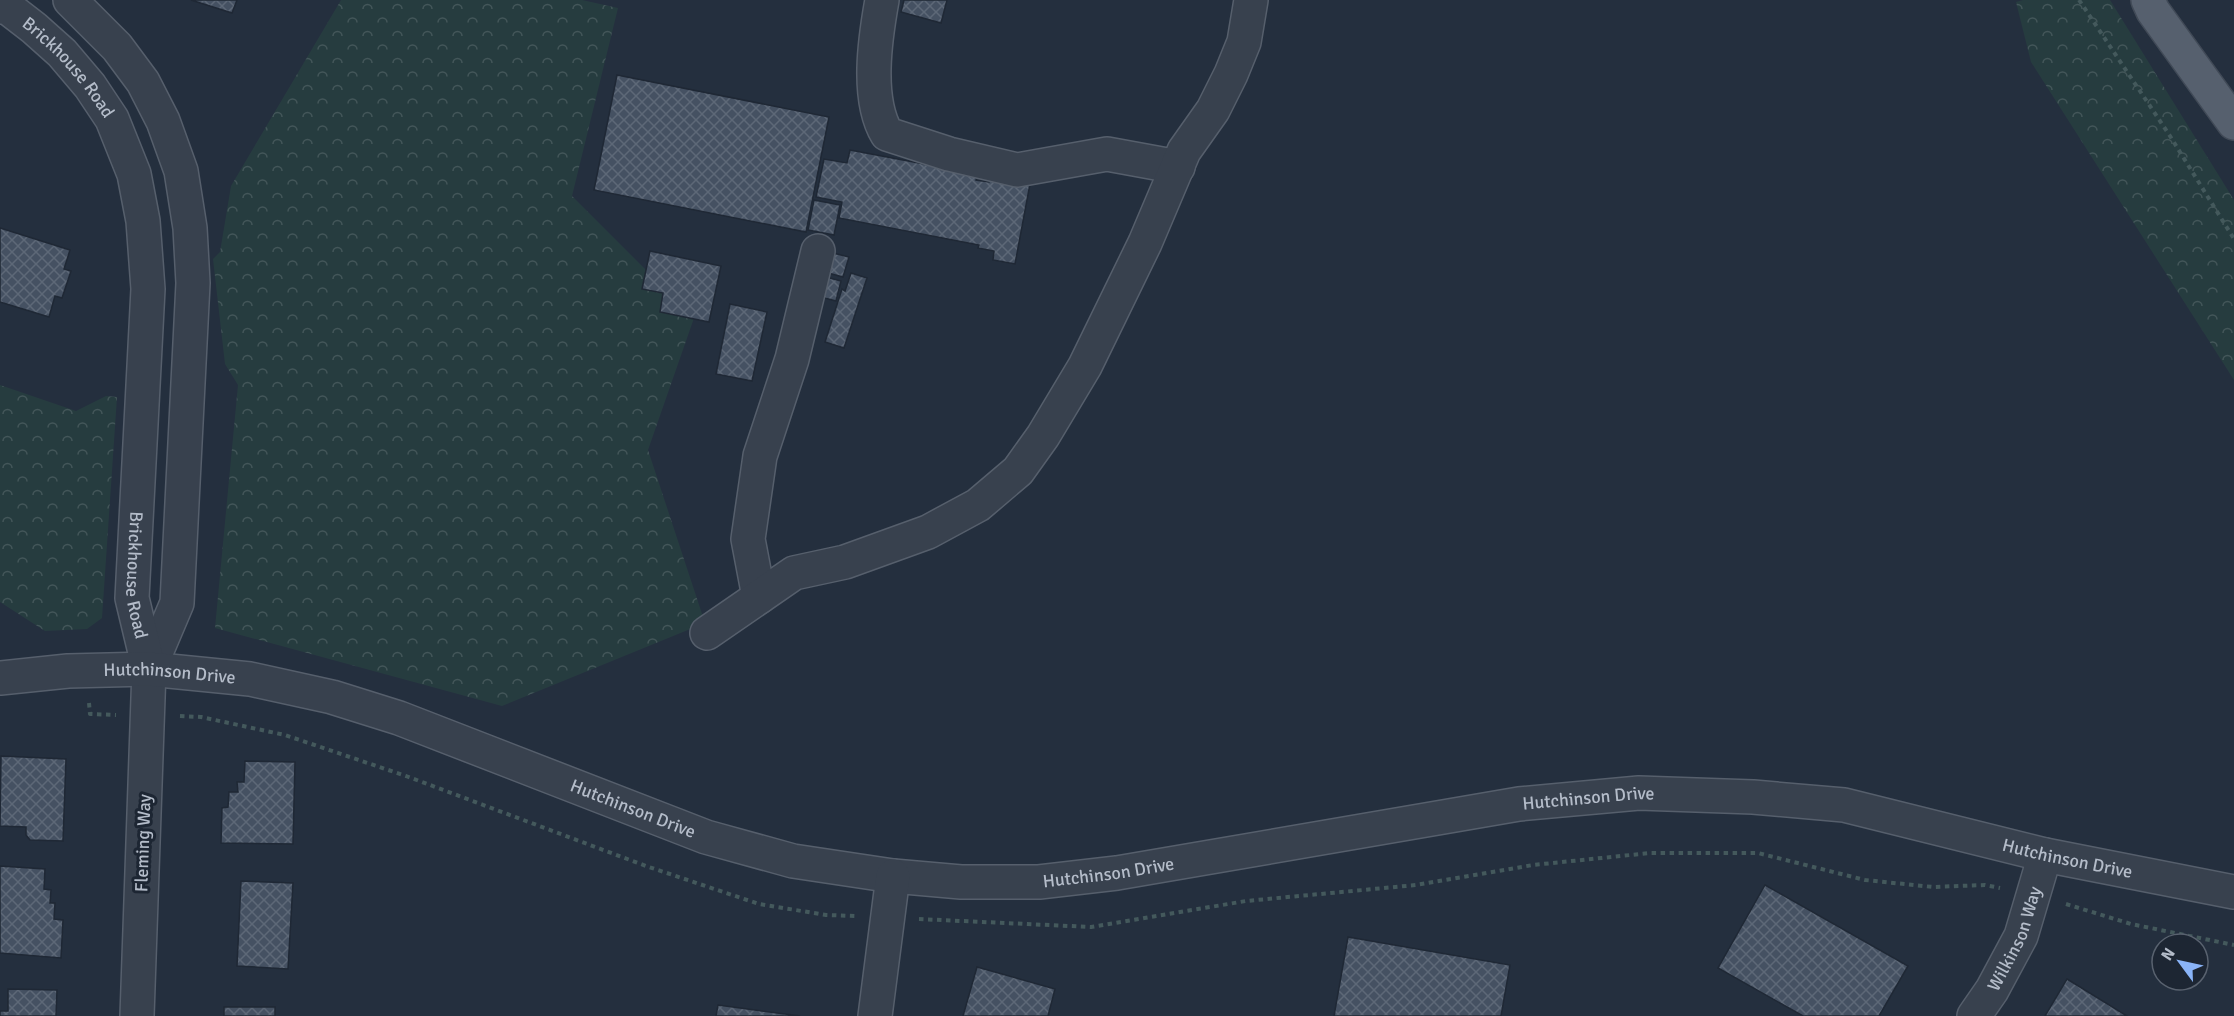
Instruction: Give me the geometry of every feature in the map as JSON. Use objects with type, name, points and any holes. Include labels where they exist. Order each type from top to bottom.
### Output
[{"type":"main road","points":[[2148,0],[2153,11],[2234,123]]},
{"type":"street","name":"Brickhouse Road","points":[[70,0],[117,47],[143,82],[163,122],[181,171],[190,228],[193,283],[177,603],[149,669]]},
{"type":"street","points":[[882,0],[875,39],[875,87],[879,121],[887,134],[948,154],[1017,170],[1107,154],[1178,167]]},
{"type":"street","points":[[707,633],[794,573],[845,562],[928,532],[978,505],[1018,471],[1043,436],[1085,366],[1145,243],[1184,151],[1213,110],[1231,74],[1244,42],[1251,0]]},
{"type":"street","name":"Brickhouse Road","points":[[3,4],[62,53],[90,86],[111,119],[134,174],[143,221],[148,289],[132,598],[149,669]]},
{"type":"street","name":"Brickhouse Road","points":[[121,140],[163,122]]},
{"type":"street","points":[[759,597],[748,539],[760,456],[792,358],[818,251]]},
{"type":"street","name":"Hutchinson Drive","points":[[0,678],[68,670],[149,669],[250,679],[332,697],[399,718],[706,837],[793,861],[893,876],[961,882],[1039,882],[1117,873],[1519,804],[1639,793],[1753,797],[1844,805],[2045,855],[2234,891]]},
{"type":"street","name":"Fleming Way","points":[[137,1016],[149,669]]},
{"type":"street","name":"Wilkinson Way","points":[[1974,1016],[1992,990],[2021,936],[2045,855]]},
{"type":"street","points":[[875,1016],[893,876]]},
{"type":"path","points":[[2079,0],[2170,136],[2234,239]]},
{"type":"green space","points":[[341,0],[582,0],[618,8],[572,196],[694,318],[648,450],[705,623],[502,706],[215,628],[238,385],[225,364],[213,259],[220,252],[231,186]]},
{"type":"green space","points":[[2023,0],[2110,0],[2234,200],[2234,380],[2031,62],[2016,2]]},
{"type":"green space","points":[[0,385],[76,411],[106,396],[117,397],[102,618],[87,629],[45,631],[0,602]]},
{"type":"building","points":[[191,0],[237,0],[232,13]]},
{"type":"building","points":[[904,0],[947,0],[941,23],[901,12]]},
{"type":"building","points":[[617,75],[829,117],[806,232],[594,190]]},
{"type":"building","points":[[850,150],[977,174],[976,180],[989,182],[990,177],[1030,184],[1015,264],[993,260],[994,251],[978,248],[979,245],[839,218],[842,202],[816,197],[824,159],[847,163]]},
{"type":"building","points":[[814,200],[840,205],[834,235],[808,230]]},
{"type":"building","points":[[0,228],[70,250],[64,269],[71,271],[62,298],[55,296],[49,317],[0,302]]},
{"type":"building","points":[[650,251],[721,266],[709,322],[660,312],[663,293],[642,289]]},
{"type":"building","points":[[833,253],[849,257],[843,277],[828,273]]},
{"type":"building","points":[[851,273],[867,278],[844,348],[825,342],[842,289],[845,291]]},
{"type":"building","points":[[826,277],[841,281],[836,301],[821,297]]},
{"type":"building","points":[[730,304],[767,312],[752,381],[716,374]]},
{"type":"building","points":[[1,756],[66,759],[63,841],[30,840],[26,835],[26,827],[0,826]]},
{"type":"building","points":[[245,761],[295,762],[293,844],[221,843],[222,808],[228,807],[229,792],[238,792],[237,782],[244,782]]},
{"type":"building","points":[[0,866],[45,869],[44,889],[51,890],[50,903],[55,903],[54,919],[63,920],[61,958],[0,953]]},
{"type":"building","points":[[241,881],[293,883],[288,969],[237,966]]},
{"type":"building","points":[[1765,885],[1908,966],[1879,1016],[1803,1016],[1718,968]]},
{"type":"building","points":[[1348,937],[1510,965],[1501,1016],[1334,1016]]},
{"type":"building","points":[[977,967],[1055,989],[1048,1016],[963,1016]]},
{"type":"building","points":[[2067,979],[2127,1016],[2045,1016]]},
{"type":"building","points":[[8,989],[57,990],[56,1016],[0,1016],[0,1011],[8,1011]]},
{"type":"building","points":[[718,1005],[800,1016],[716,1016]]},
{"type":"building","points":[[224,1007],[275,1007],[275,1016],[224,1016]]}]
